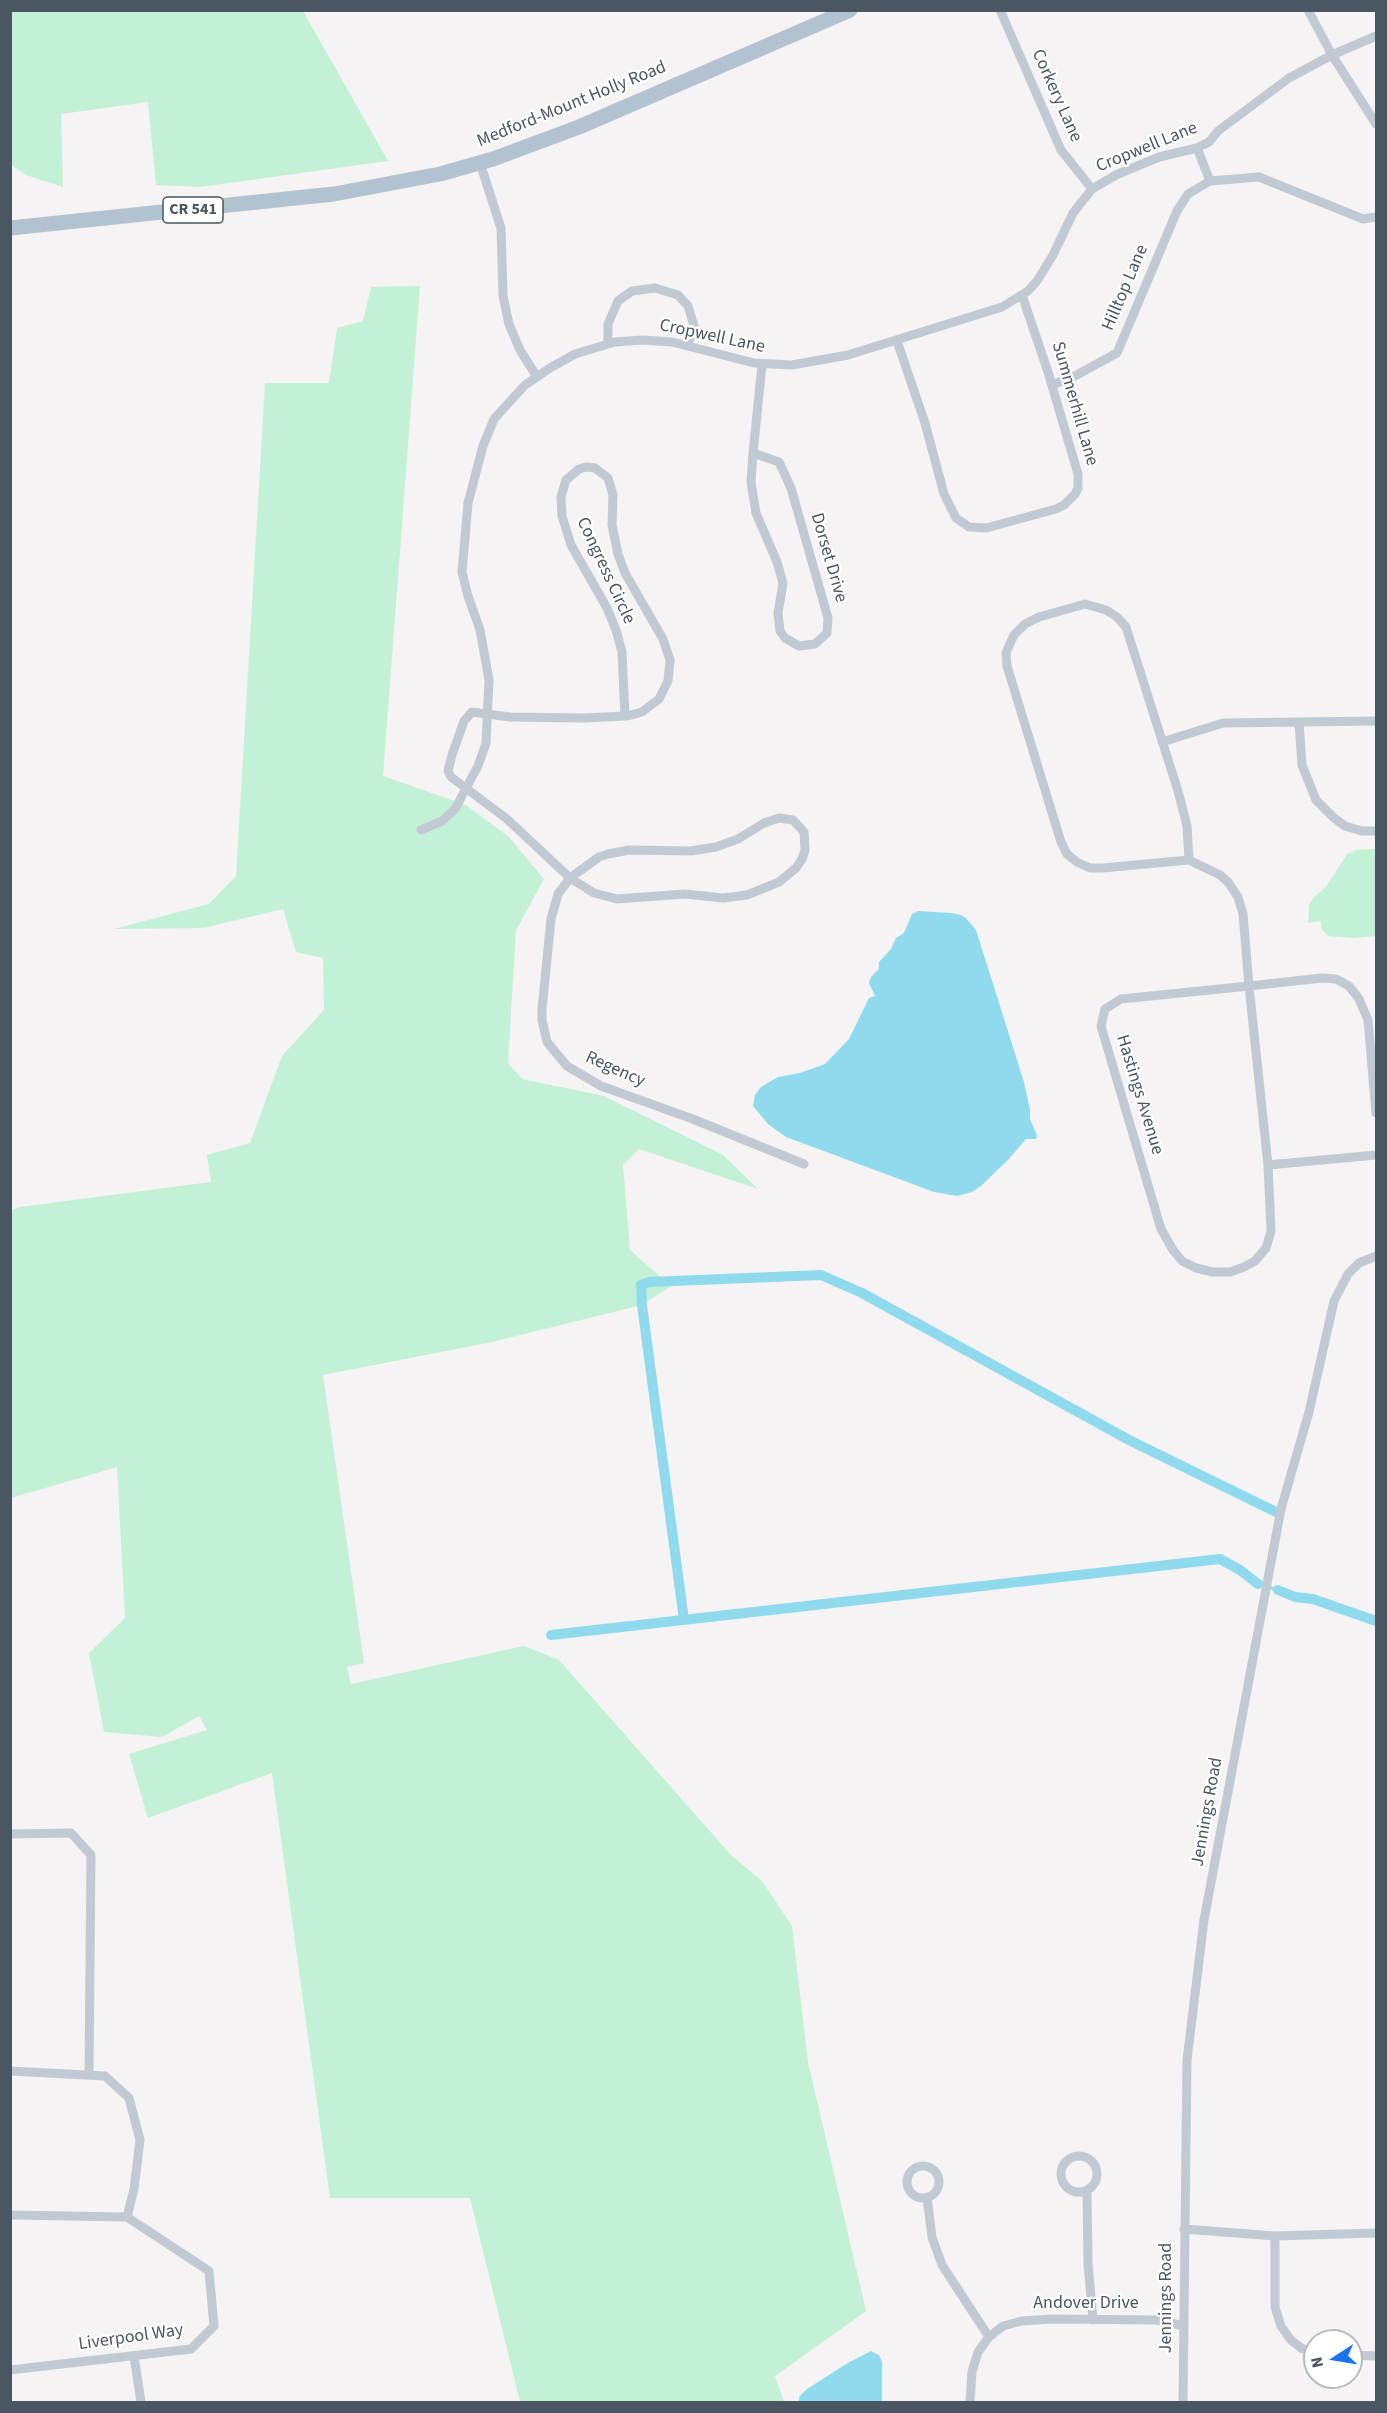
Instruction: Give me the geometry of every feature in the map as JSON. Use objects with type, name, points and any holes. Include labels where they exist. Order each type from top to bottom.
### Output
[{"type":"main road","name":"Medford-Mount Holly Road","points":[[10,228],[333,194],[387,185],[480,163],[579,127],[850,10]]},
{"type":"street","name":"Corkery Lane","points":[[1000,10],[1061,150],[1092,189]]},
{"type":"street","points":[[1308,10],[1332,55],[1377,124]]},
{"type":"street","name":"Cropwell Lane","points":[[421,830],[449,816],[461,800],[486,743],[489,680],[484,645],[462,572],[468,503],[483,446],[494,419],[514,396],[537,377],[575,354],[608,344],[643,340],[688,345],[762,365],[779,366],[819,361],[897,341],[988,312],[1028,291],[1046,268],[1073,213],[1092,189],[1116,175],[1160,157],[1197,148],[1209,142],[1218,131],[1280,84],[1332,55],[1377,36]]},
{"type":"street","points":[[1197,148],[1210,181]]},
{"type":"street","points":[[480,163],[501,228],[503,297],[509,324],[520,350],[537,377]]},
{"type":"street","name":"Hilltop Lane","points":[[1052,386],[1117,353],[1177,211],[1188,194],[1210,181],[1258,177],[1363,219],[1377,217]]},
{"type":"street","points":[[608,344],[608,324],[618,301],[632,291],[655,288],[678,295],[688,306],[694,326],[688,345]]},
{"type":"street","name":"Summerhill Lane","points":[[897,341],[944,494],[956,518],[969,528],[986,528],[1056,509],[1070,501],[1075,494],[1078,488],[1078,474],[1022,295]]},
{"type":"street","name":"Dorset Drive","points":[[753,453],[779,462],[792,488],[805,534],[829,626],[822,639],[807,646],[792,643],[780,631],[778,613],[783,583],[777,562],[756,513],[751,482],[753,453],[762,365]]},
{"type":"street","name":"Congress Circle","points":[[489,713],[510,717],[625,716],[642,712],[659,699],[668,681],[670,660],[663,639],[625,573],[618,554],[612,525],[613,495],[608,478],[595,468],[586,467],[579,469],[566,480],[561,497],[562,516],[571,546],[607,609],[616,630],[622,652],[625,716]]},
{"type":"street","points":[[1189,860],[1187,826],[1126,627],[1117,617],[1094,605],[1085,604],[1039,617],[1025,624],[1014,635],[1006,653],[1007,666],[1061,842],[1067,854],[1090,868],[1189,860],[1220,875],[1238,897],[1243,914],[1249,986],[1322,978],[1336,979],[1349,986],[1359,999],[1368,1020],[1377,1113]]},
{"type":"street","points":[[489,713],[472,712],[468,716],[452,755],[448,771],[451,777],[507,819],[570,878],[594,893],[617,899],[686,894],[735,898],[768,888],[796,868],[805,850],[804,832],[793,820],[779,818],[764,823],[738,839],[716,848],[691,851],[635,850],[608,854],[599,857],[570,878]]},
{"type":"street","points":[[1162,742],[1223,723],[1377,721]]},
{"type":"street","points":[[1299,722],[1302,765],[1316,800],[1345,826],[1362,831],[1377,831]]},
{"type":"street","name":"Regency","points":[[570,878],[558,894],[553,909],[542,998],[542,1020],[547,1042],[553,1052],[567,1066],[601,1086],[690,1118],[804,1164]]},
{"type":"street","name":"Hastings Avenue","points":[[1249,986],[1268,1165],[1271,1231],[1266,1248],[1255,1261],[1245,1268],[1230,1272],[1213,1272],[1196,1268],[1182,1261],[1161,1229],[1101,1026],[1105,1009],[1120,999],[1249,986]]},
{"type":"street","points":[[1268,1165],[1377,1155]]},
{"type":"street","name":"Jennings Road","points":[[1183,2403],[1187,2060],[1199,1954],[1281,1509],[1309,1412],[1334,1301],[1348,1274],[1359,1263],[1377,1256]]},
{"type":"street","points":[[10,1834],[71,1833],[91,1856],[90,2075]]},
{"type":"street","points":[[10,2071],[105,2076],[129,2098],[140,2140],[134,2189],[127,2217],[10,2215]]},
{"type":"street","points":[[1087,2191],[1088,2264],[1093,2320]]},
{"type":"street","points":[[927,2197],[932,2237],[942,2265],[989,2337],[978,2352],[972,2372],[970,2403]]},
{"type":"street","name":"Liverpool Way","points":[[10,2370],[191,2349],[214,2325],[209,2271],[127,2217]]},
{"type":"street","points":[[1184,2229],[1275,2236],[1377,2233]]},
{"type":"street","points":[[1275,2236],[1275,2307],[1290,2339],[1303,2349]]},
{"type":"street","name":"Andover Drive","points":[[989,2337],[1003,2326],[1042,2319],[1157,2319],[1184,2326]]},
{"type":"street","points":[[134,2356],[141,2403]]},
{"type":"green space","points":[[10,11],[303,11],[388,161],[200,187],[156,185],[148,102],[61,114],[63,187],[26,175],[11,165]]},
{"type":"green space","points":[[420,286],[383,776],[466,805],[509,837],[544,879],[516,930],[508,1063],[522,1079],[604,1096],[723,1155],[758,1189],[639,1149],[623,1165],[630,1250],[671,1286],[642,1305],[492,1342],[323,1375],[364,1663],[347,1667],[351,1684],[524,1646],[559,1660],[731,1855],[762,1881],[792,1926],[808,2062],[866,2311],[775,2376],[784,2402],[520,2402],[470,2198],[330,2198],[272,1773],[148,1818],[129,1754],[207,1730],[199,1716],[162,1737],[104,1732],[89,1653],[125,1618],[117,1467],[11,1498],[11,1210],[211,1182],[207,1155],[250,1143],[282,1056],[324,1010],[323,958],[296,952],[283,909],[203,928],[114,929],[209,904],[236,876],[265,383],[329,383],[337,328],[363,321],[371,287]]},
{"type":"green space","points":[[1376,849],[1376,936],[1353,938],[1328,936],[1321,928],[1321,921],[1308,923],[1309,905],[1314,897],[1326,887],[1347,854],[1356,850]]},
{"type":"water","points":[[918,911],[961,915],[976,930],[1024,1082],[1030,1119],[1037,1135],[1036,1139],[1026,1139],[981,1186],[972,1192],[957,1196],[934,1192],[786,1137],[768,1124],[753,1106],[755,1095],[761,1087],[778,1077],[800,1073],[825,1064],[849,1039],[869,998],[875,996],[869,983],[871,977],[879,969],[879,962],[891,949],[896,938],[904,933],[912,914]]},
{"type":"water","points":[[871,2351],[879,2355],[882,2362],[882,2402],[799,2402],[799,2397],[807,2389]]},
{"type":"waterway","points":[[684,1620],[642,1305],[641,1285],[649,1282],[821,1275],[862,1293],[1129,1440],[1276,1512]]},
{"type":"waterway","points":[[551,1635],[1220,1559],[1240,1570],[1258,1584]]},
{"type":"waterway","points":[[1258,1584],[1278,1590]]},
{"type":"waterway","points":[[1278,1590],[1295,1597],[1313,1599],[1376,1621]]}]
